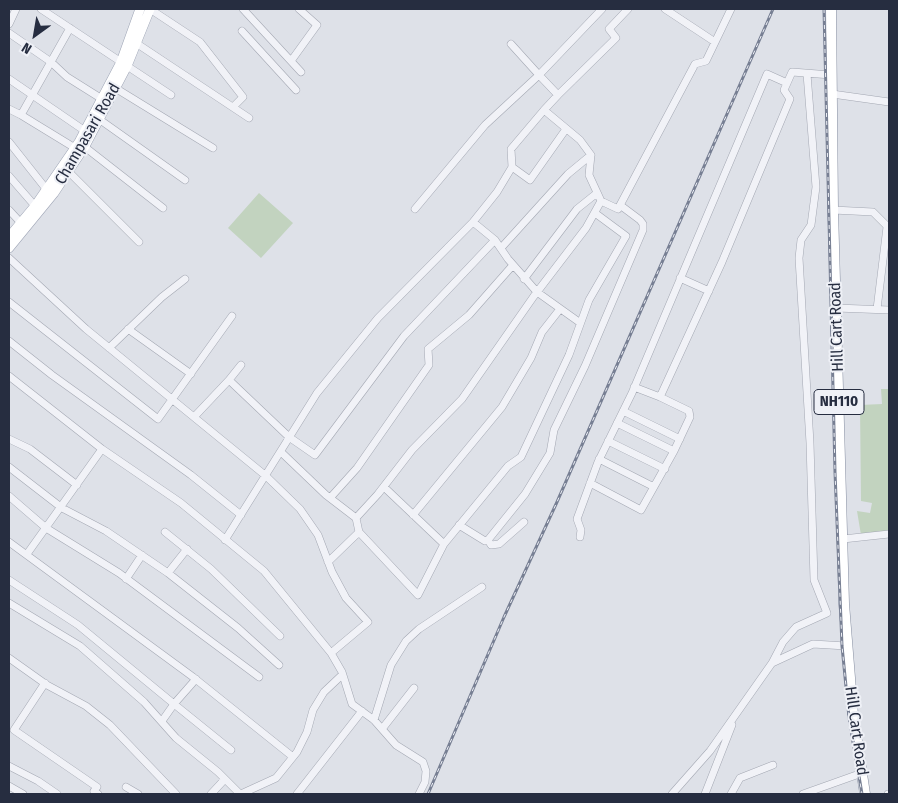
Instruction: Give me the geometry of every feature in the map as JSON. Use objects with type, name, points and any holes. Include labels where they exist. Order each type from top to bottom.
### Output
[{"type":"highway","name":"Hill Cart Road","points":[[831,9],[833,210],[846,646],[853,715],[866,794]]},
{"type":"main road","name":"Champasari Road","points":[[9,248],[66,169],[97,118],[124,64],[133,40],[140,9]]},
{"type":"main road","name":"Champasari Road","points":[[133,40],[150,9]]},
{"type":"main road","name":"Champasari Road","points":[[80,146],[85,131],[97,118],[102,99],[113,86]]},
{"type":"main road","name":"Champasari Road","points":[[9,237],[66,169]]},
{"type":"street","points":[[9,24],[16,9]]},
{"type":"street","points":[[41,9],[171,95]]},
{"type":"street","points":[[150,9],[200,42],[243,97],[233,107]]},
{"type":"street","points":[[243,9],[301,72]]},
{"type":"street","points":[[291,61],[317,25],[299,9]]},
{"type":"street","points":[[415,209],[484,125],[540,75],[602,9]]},
{"type":"street","points":[[225,540],[317,393],[378,318],[473,222],[497,192],[512,167],[510,149],[558,95],[616,38],[609,29],[628,9]]},
{"type":"street","points":[[665,9],[674,12],[715,42]]},
{"type":"street","points":[[544,110],[580,140],[591,155],[589,175],[601,201],[618,208],[695,64],[706,61],[731,9]]},
{"type":"street","points":[[21,115],[70,28]]},
{"type":"street","points":[[242,31],[296,90]]},
{"type":"street","points":[[9,33],[51,62],[67,77],[102,99]]},
{"type":"street","points":[[133,40],[249,118]]},
{"type":"street","points":[[511,44],[558,95]]},
{"type":"street","points":[[660,397],[708,291],[790,99],[784,90],[792,72],[831,75]]},
{"type":"street","points":[[580,537],[581,530],[577,519],[599,459],[634,387],[767,74],[787,83]]},
{"type":"street","points":[[672,794],[705,758],[772,663],[783,642],[796,627],[827,612],[814,580],[810,443],[799,258],[801,240],[811,225],[816,187],[807,74]]},
{"type":"street","points":[[9,79],[85,131]]},
{"type":"street","points":[[113,86],[213,148]]},
{"type":"street","points":[[832,94],[889,102]]},
{"type":"street","points":[[9,109],[80,146],[163,208]]},
{"type":"street","points":[[97,118],[185,180]]},
{"type":"street","points":[[512,167],[530,180],[566,129]]},
{"type":"street","points":[[9,142],[47,190]]},
{"type":"street","points":[[501,248],[568,174],[591,155]]},
{"type":"street","points":[[66,169],[139,242]]},
{"type":"street","points":[[9,176],[35,206]]},
{"type":"street","points":[[524,279],[577,209],[597,193]]},
{"type":"street","points":[[356,518],[384,487],[412,450],[462,399],[595,213],[601,201]]},
{"type":"street","points":[[488,540],[525,494],[550,453],[554,430],[585,366],[643,230],[643,224],[640,220],[620,205]]},
{"type":"street","points":[[9,210],[21,223]]},
{"type":"street","points":[[833,210],[873,212],[888,228],[877,309]]},
{"type":"street","points":[[281,452],[330,498],[356,518],[359,532],[418,595],[444,544],[508,466],[521,457],[569,355],[588,300],[626,236],[595,213]]},
{"type":"street","points":[[473,222],[495,240],[524,279],[537,292],[579,322]]},
{"type":"street","points":[[229,380],[289,437],[315,455],[404,336],[495,240]]},
{"type":"street","points":[[9,258],[109,348],[266,476],[300,509],[318,535],[328,562],[346,598],[368,622],[332,652]]},
{"type":"street","points":[[330,498],[357,468],[429,365],[428,349],[469,315],[513,265]]},
{"type":"street","points":[[680,278],[708,291]]},
{"type":"street","points":[[109,348],[162,297],[185,279]]},
{"type":"street","points":[[9,302],[158,419],[232,316]]},
{"type":"street","points":[[413,514],[502,407],[531,358],[542,332],[560,308]]},
{"type":"street","points":[[836,308],[889,310]]},
{"type":"street","points":[[128,329],[191,374]]},
{"type":"street","points":[[9,341],[52,375],[191,474],[241,515]]},
{"type":"street","points":[[195,417],[241,365]]},
{"type":"street","points":[[9,376],[102,449],[181,503],[264,571],[332,652],[352,704],[374,720],[396,745],[424,762],[426,771],[425,782],[418,794]]},
{"type":"street","points":[[590,483],[641,510],[680,439],[690,414],[660,397],[634,387]]},
{"type":"street","points":[[622,411],[680,439]]},
{"type":"street","points":[[617,423],[674,451]]},
{"type":"street","points":[[9,439],[30,448],[77,484]]},
{"type":"street","points":[[608,441],[664,469]]},
{"type":"street","points":[[27,554],[62,508],[102,449]]},
{"type":"street","points":[[599,459],[654,487]]},
{"type":"street","points":[[9,467],[62,508],[106,531],[168,573],[238,628],[279,665]]},
{"type":"street","points":[[384,487],[444,544]]},
{"type":"street","points":[[9,496],[46,528],[126,579],[259,677]]},
{"type":"street","points":[[488,540],[491,545],[498,544],[524,522]]},
{"type":"street","points":[[459,525],[485,541],[488,540]]},
{"type":"street","points":[[165,532],[280,636]]},
{"type":"street","points":[[328,562],[359,532]]},
{"type":"street","points":[[843,538],[889,534]]},
{"type":"street","points":[[9,542],[196,679],[293,757]]},
{"type":"street","points":[[168,573],[187,550]]},
{"type":"street","points":[[126,579],[142,555]]},
{"type":"street","points":[[9,580],[78,625],[231,750]]},
{"type":"street","points":[[374,720],[391,665],[406,641],[420,629],[482,587]]},
{"type":"street","points":[[9,603],[80,646],[144,702],[176,738],[240,794],[276,778],[293,757],[307,732],[313,710],[324,692],[342,675]]},
{"type":"street","points":[[772,663],[813,644],[846,646]]},
{"type":"street","points":[[9,658],[45,683],[86,706],[110,724],[176,794]]},
{"type":"street","points":[[162,721],[196,679]]},
{"type":"street","points":[[45,683],[12,729],[97,787],[94,791],[98,794]]},
{"type":"street","points":[[382,729],[414,688]]},
{"type":"street","points":[[297,794],[362,711]]},
{"type":"street","points":[[706,794],[736,715]]},
{"type":"street","points":[[731,794],[740,778],[773,765]]},
{"type":"street","points":[[9,766],[38,781],[57,794]]},
{"type":"street","points":[[803,794],[862,773]]},
{"type":"street","points":[[210,794],[225,779]]},
{"type":"street","points":[[9,786],[23,794]]},
{"type":"street","points":[[126,787],[138,794]]},
{"type":"green space","points":[[259,193],[293,223],[261,258],[228,228]]},
{"type":"green space","points":[[881,389],[889,389],[889,532],[861,535],[857,511],[870,513],[872,503],[861,501],[860,405],[882,404]]},
{"type":"railway","points":[[428,794],[504,617],[557,502],[773,9]]},
{"type":"railway","points":[[824,9],[835,472],[842,646],[849,717],[862,794]]}]
